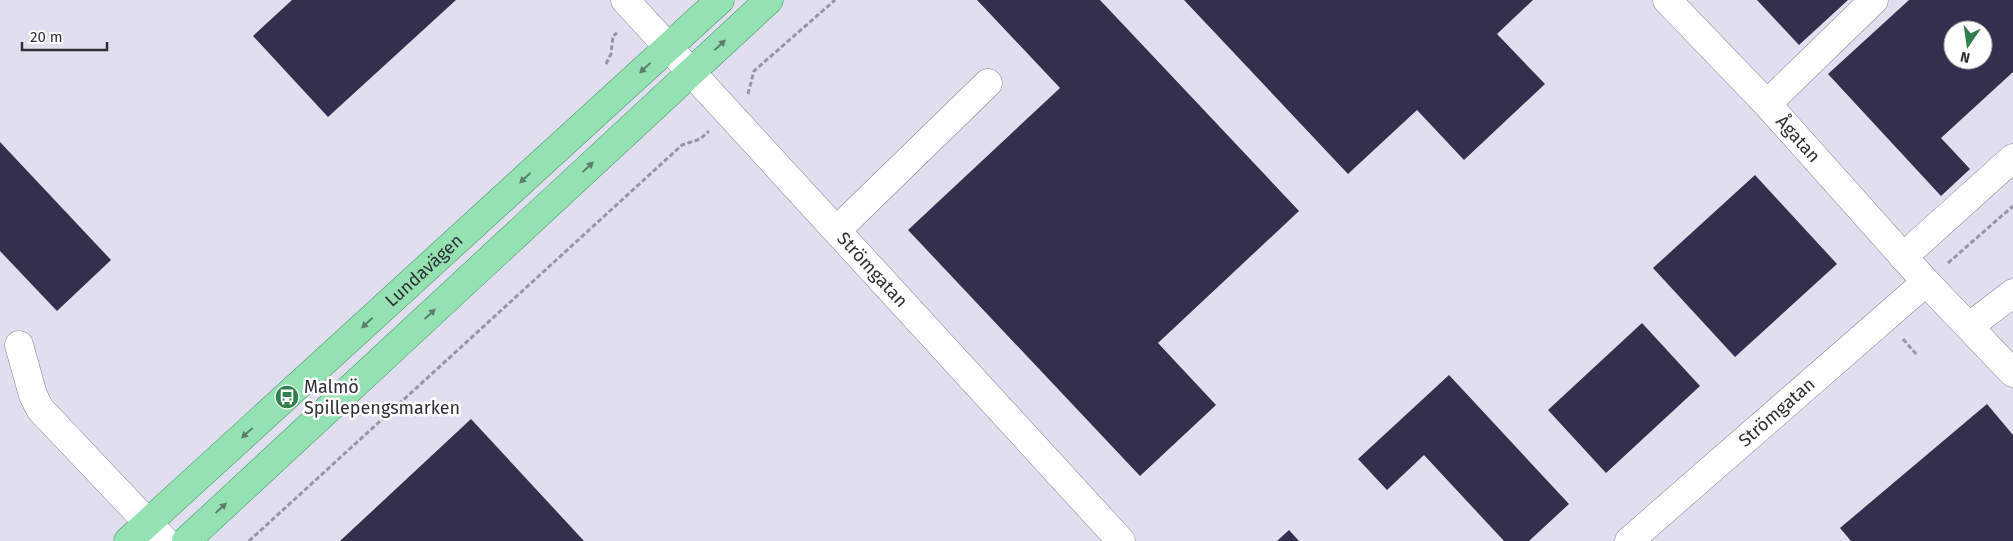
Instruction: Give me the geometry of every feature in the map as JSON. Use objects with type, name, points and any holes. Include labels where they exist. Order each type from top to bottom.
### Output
[{"type":"main road","name":"Lundavägen","points":[[147,535],[668,46],[720,0]]},
{"type":"main road","name":"Lundavägen","points":[[186,541],[769,0]]},
{"type":"street","name":"Strömgatan","points":[[625,0],[730,112],[1120,541]]},
{"type":"street","points":[[1767,104],[1874,0]]},
{"type":"street","name":"Ågatan","points":[[1673,2],[1903,257],[2013,373]]},
{"type":"street","points":[[837,230],[988,83]]},
{"type":"street","points":[[1903,257],[2013,158]]},
{"type":"street","name":"Strömgatan","points":[[1629,541],[1926,282]]},
{"type":"street","points":[[1970,326],[2013,294]]},
{"type":"street","points":[[19,345],[32,395],[40,409],[147,535]]},
{"type":"path","points":[[249,541],[682,145],[700,139],[730,112],[749,93],[754,71],[835,0]]},
{"type":"path","points":[[1926,282],[2013,206]]},
{"type":"building","points":[[292,0],[456,0],[328,117],[253,36]]},
{"type":"building","points":[[977,0],[1100,0],[1299,211],[1158,343],[1216,405],[1140,476],[908,230],[1060,88]]},
{"type":"building","points":[[1184,0],[1533,0],[1497,34],[1545,84],[1464,160],[1417,110],[1348,174]]},
{"type":"building","points":[[1757,0],[1848,0],[1799,45]]},
{"type":"building","points":[[1909,0],[2013,0],[2013,72],[1941,138],[1970,169],[1941,196],[1828,74]]},
{"type":"building","points":[[0,142],[111,260],[57,311],[0,251]]},
{"type":"building","points":[[1755,175],[1837,264],[1735,357],[1653,268]]},
{"type":"building","points":[[1642,323],[1700,386],[1606,473],[1548,410]]},
{"type":"building","points":[[1449,375],[1569,504],[1529,541],[1504,541],[1424,455],[1387,490],[1358,459]]},
{"type":"building","points":[[1987,404],[2013,435],[2013,541],[1851,541],[1840,528]]},
{"type":"building","points":[[471,419],[584,541],[340,541]]},
{"type":"building","points":[[1289,530],[1299,541],[1277,541]]},
{"type":"place","name":"Malmö Spillepengsmarken","points":[[287,397]]}]
